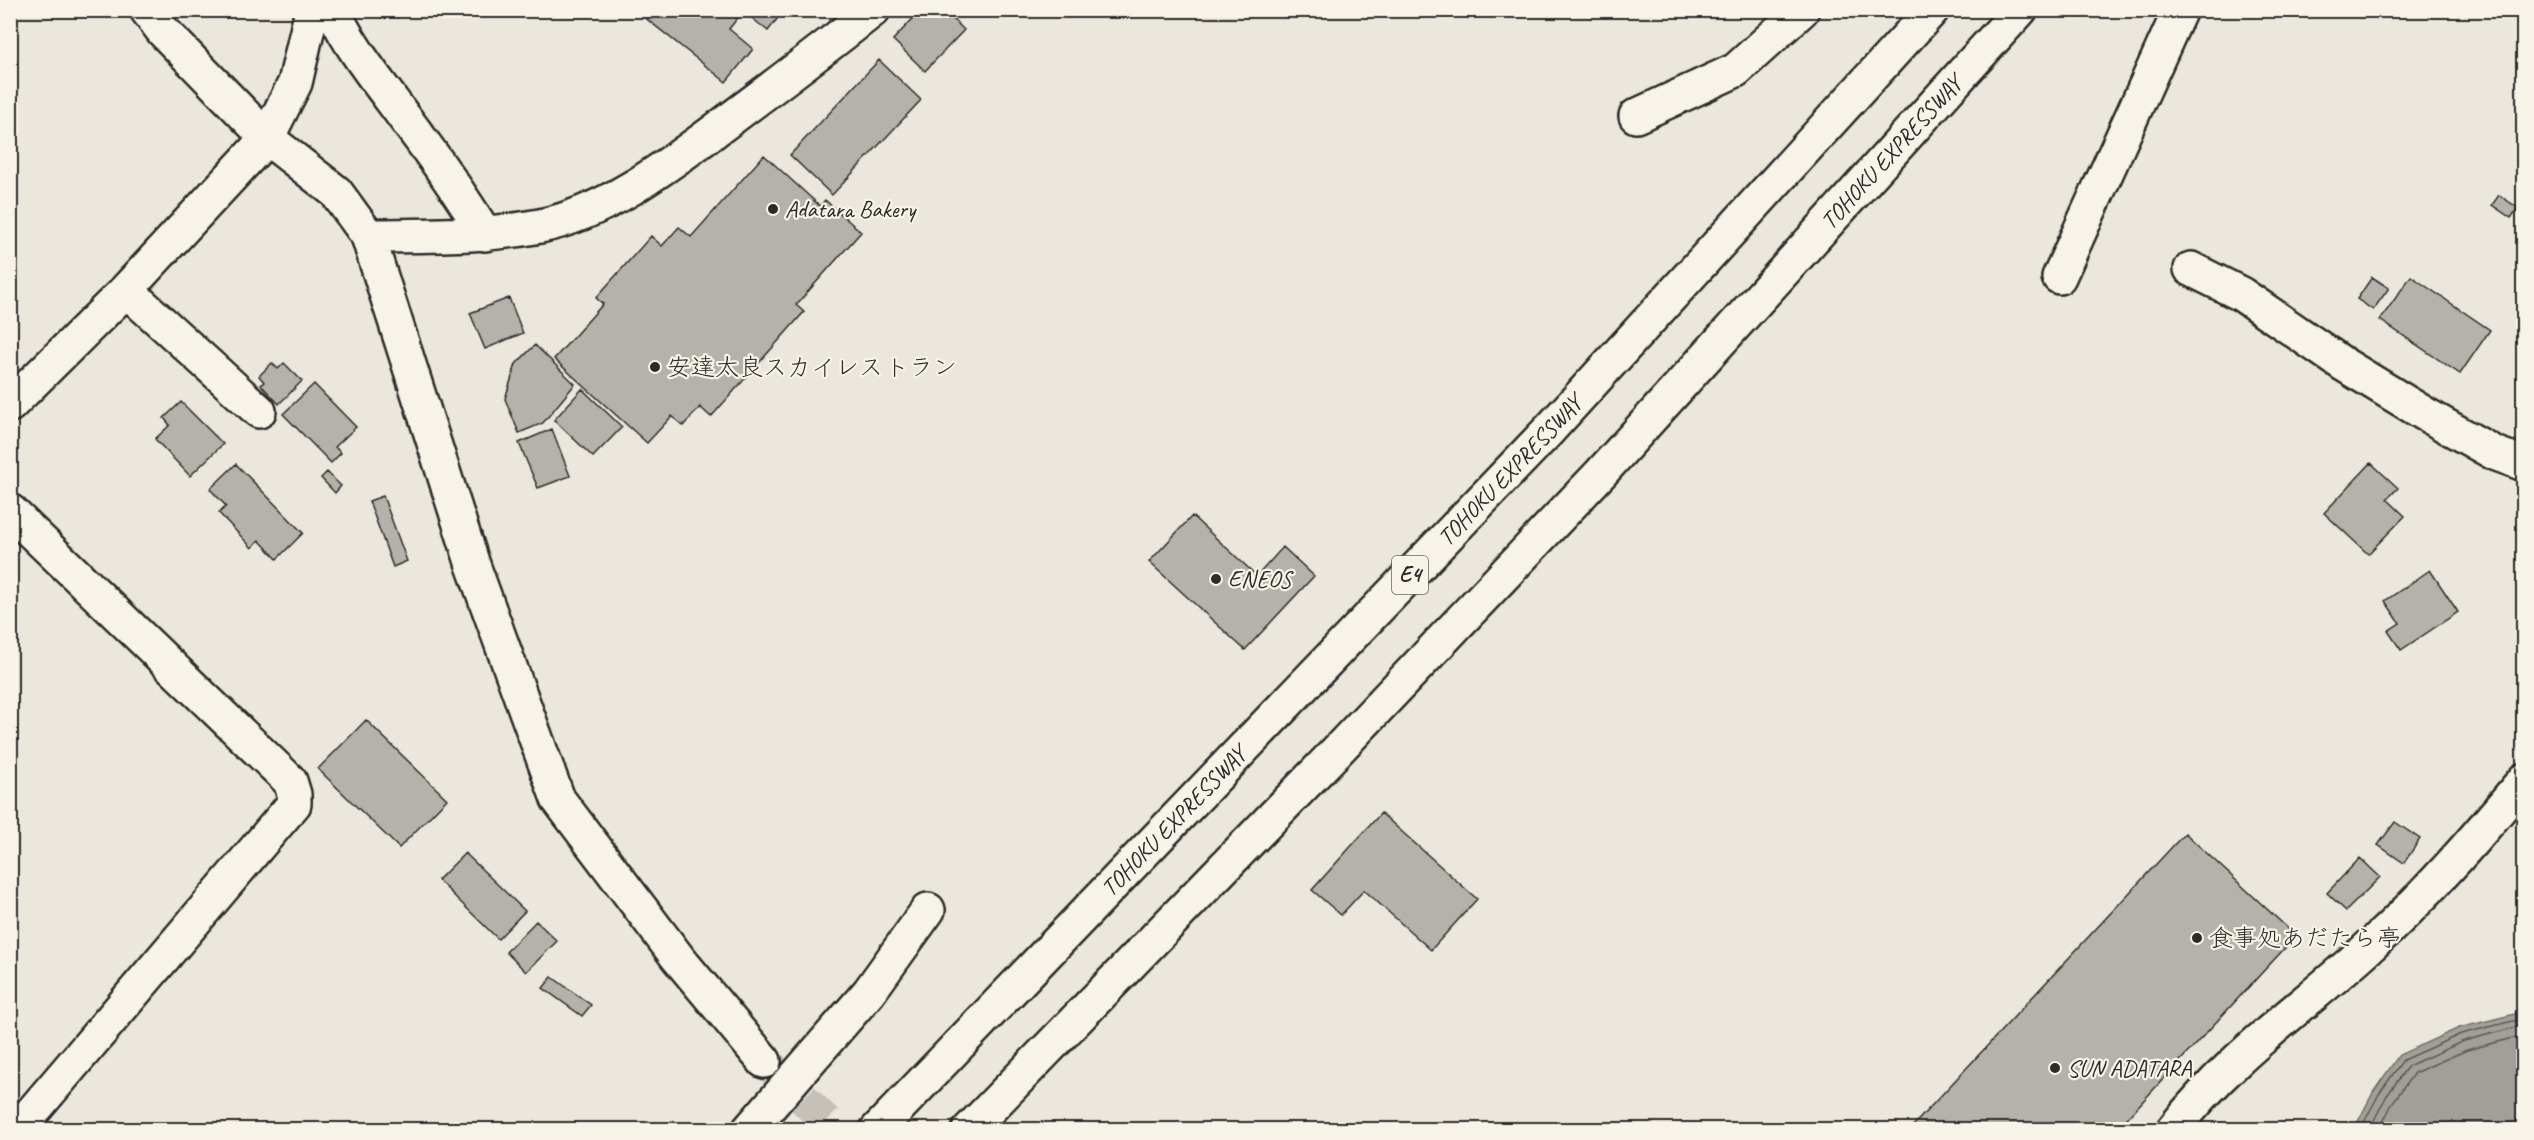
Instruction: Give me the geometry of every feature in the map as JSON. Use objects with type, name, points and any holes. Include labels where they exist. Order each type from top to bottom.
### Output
[{"type":"main road","points":[[147,10],[163,31],[267,138],[336,192],[368,236],[473,565],[558,799],[678,958],[764,1061]]},
{"type":"main road","points":[[10,405],[126,290],[267,138],[295,83],[312,10]]},
{"type":"main road","points":[[333,10],[341,28],[359,55],[451,179],[485,234]]},
{"type":"main road","points":[[368,236],[485,234],[541,226],[570,217],[628,191],[789,76],[873,10]]},
{"type":"main road","points":[[1636,116],[1736,70],[1802,10]]},
{"type":"main road","name":"TOHOKU EXPRESSWAY","points":[[877,1130],[1550,429],[1932,10]]},
{"type":"main road","name":"TOHOKU EXPRESSWAY","points":[[969,1130],[1334,755],[1601,473],[2019,10]]},
{"type":"main road","points":[[2059,277],[2180,10]]},
{"type":"main road","points":[[2191,270],[2241,294],[2343,364],[2425,414],[2494,453],[2523,464]]},
{"type":"main road","points":[[126,290],[259,411]]},
{"type":"main road","points":[[10,511],[290,782],[294,794],[294,804],[17,1130]]},
{"type":"main road","points":[[2174,1130],[2191,1107],[2245,1052],[2368,948],[2416,904],[2523,780]]},
{"type":"main road","points":[[749,1130],[869,992],[928,910]]},
{"type":"water","points":[[2523,996],[2523,1129],[2354,1129],[2374,1091],[2399,1055],[2459,1028],[2515,1014]]},
{"type":"building","points":[[647,10],[784,10],[768,31],[743,11],[729,29],[753,49],[726,82],[643,16]]},
{"type":"building","points":[[921,10],[944,10],[964,30],[925,71],[893,40]]},
{"type":"building","points":[[879,60],[921,100],[832,195],[790,155]]},
{"type":"building","points":[[764,155],[820,206],[825,200],[861,232],[796,305],[804,312],[711,417],[700,407],[683,426],[672,416],[647,443],[554,359],[603,304],[596,298],[651,236],[662,246],[679,227],[691,237]]},
{"type":"building","points":[[2499,195],[2518,208],[2511,218],[2492,205]]},
{"type":"building","points":[[2411,276],[2490,330],[2460,374],[2380,320]]},
{"type":"building","points":[[2372,277],[2389,288],[2373,310],[2357,299]]},
{"type":"building","points":[[509,298],[523,333],[485,349],[470,313]]},
{"type":"building","points":[[535,345],[575,384],[543,423],[519,433],[505,399],[516,364]]},
{"type":"building","points":[[272,363],[278,369],[284,363],[302,381],[279,404],[261,385],[264,382],[259,376]]},
{"type":"building","points":[[314,384],[356,427],[335,447],[341,453],[331,463],[283,414]]},
{"type":"building","points":[[582,389],[622,427],[593,457],[554,420]]},
{"type":"building","points":[[181,402],[223,444],[190,476],[155,439],[170,425],[164,418]]},
{"type":"building","points":[[552,429],[570,476],[538,488],[519,443]]},
{"type":"building","points":[[2371,463],[2398,488],[2387,499],[2405,516],[2368,554],[2324,513]]},
{"type":"building","points":[[236,464],[303,533],[277,559],[259,540],[252,548],[219,513],[226,506],[210,489]]},
{"type":"building","points":[[327,472],[341,486],[335,493],[321,478]]},
{"type":"building","points":[[383,496],[407,561],[393,567],[369,501]]},
{"type":"building","points":[[1192,516],[1257,576],[1283,547],[1314,576],[1245,650],[1149,562]]},
{"type":"building","points":[[2430,570],[2458,612],[2401,650],[2388,631],[2400,623],[2385,601]]},
{"type":"building","points":[[366,720],[447,799],[399,848],[318,769]]},
{"type":"building","points":[[1381,813],[1477,899],[1431,950],[1364,890],[1341,915],[1312,890]]},
{"type":"building","points":[[2395,822],[2420,839],[2404,863],[2378,845]]},
{"type":"building","points":[[2185,833],[2296,936],[2116,1130],[1909,1130]]},
{"type":"building","points":[[465,853],[525,911],[498,939],[438,880]]},
{"type":"building","points":[[2360,858],[2380,877],[2346,911],[2327,893]]},
{"type":"building","points":[[536,921],[557,941],[526,972],[506,952]]},
{"type":"building","points":[[552,977],[591,1005],[582,1016],[543,988]]},
{"type":"tunnel","points":[[768,1064],[835,1130]]},
{"type":"place","name":"Adatara Bakery","points":[[773,209]]},
{"type":"place","name":"安達太良スカイレストラン","points":[[655,367]]},
{"type":"place","name":"ENEOS","points":[[1216,579]]},
{"type":"place","name":"食事処あだたら亭","points":[[2197,938]]},
{"type":"place","name":"SUN ADATARA","points":[[2055,1068]]}]
